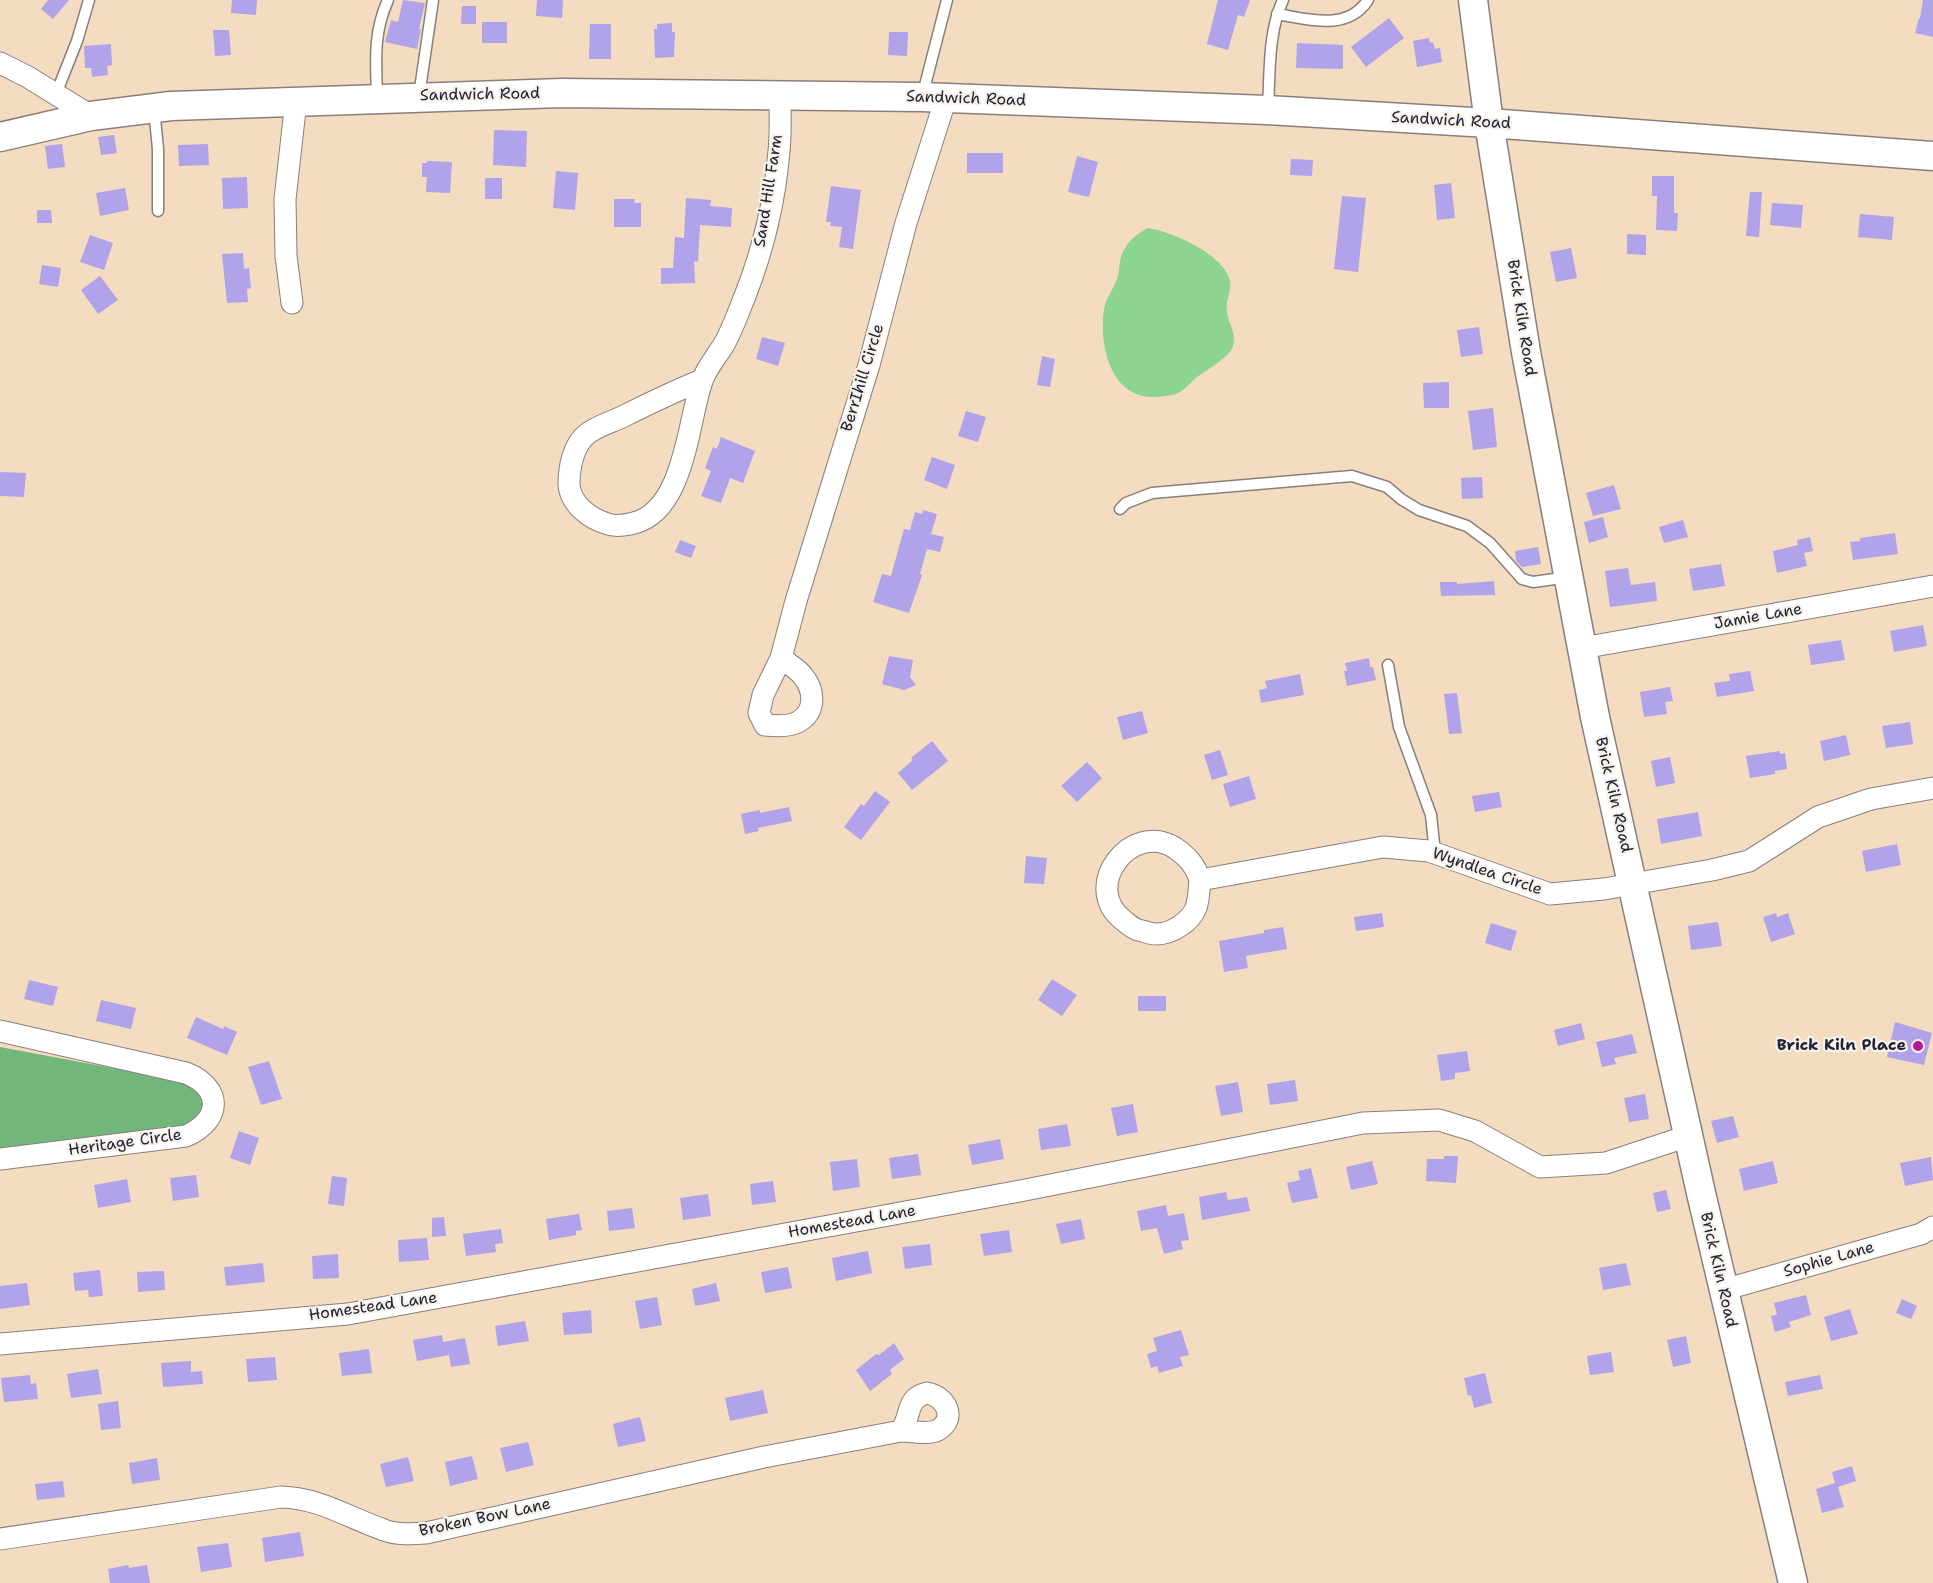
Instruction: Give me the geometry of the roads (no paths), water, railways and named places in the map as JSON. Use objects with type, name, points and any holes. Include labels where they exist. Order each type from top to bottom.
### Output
[{"type":"main road","name":"Brick Kiln Road","points":[[1473,0],[1489,123],[1526,352],[1595,717],[1723,1290],[1793,1583]]},
{"type":"main road","name":"Sandwich Road","points":[[0,137],[91,116],[154,108],[562,93],[934,98],[1267,110],[1489,123],[1933,156]]},
{"type":"street","points":[[0,63],[91,116]]},
{"type":"street","name":"Sand Hill Farm","points":[[702,380],[659,397],[586,435],[574,453],[569,471],[569,490],[578,506],[589,516],[609,525],[625,525],[641,521],[668,495],[679,469],[691,429],[702,380],[724,343],[746,295],[764,240],[779,151],[780,96]]},
{"type":"street","name":"BerrIhill Circle","points":[[781,658],[796,601],[869,365],[906,223],[934,98]]},
{"type":"street","points":[[292,303],[286,256],[285,199],[296,101]]},
{"type":"street","name":"Jamie Lane","points":[[1582,648],[1933,586]]},
{"type":"street","points":[[1632,884],[1749,861],[1818,817],[1871,799],[1933,788]]},
{"type":"street","points":[[1148,840],[1167,843],[1188,857],[1200,880],[1197,905],[1192,917],[1172,931],[1155,934],[1134,928],[1114,913],[1106,894],[1107,876],[1117,860],[1128,849],[1148,840]]},
{"type":"street","name":"Wyndlea Circle","points":[[1200,880],[1383,848],[1429,850],[1550,894],[1632,884]]},
{"type":"street","name":"Heritage Circle","points":[[0,1031],[186,1073],[199,1078],[208,1086],[213,1098],[213,1110],[208,1121],[199,1130],[186,1136],[0,1159]]},
{"type":"street","name":"Homestead Lane","points":[[0,1344],[348,1314],[1020,1191],[1363,1123],[1439,1120],[1475,1131],[1540,1167],[1606,1163],[1688,1136]]},
{"type":"street","name":"Sophie Lane","points":[[1723,1290],[1921,1234],[1933,1227]]},
{"type":"street","name":"Broken Bow Lane","points":[[0,1539],[281,1497],[296,1497],[322,1503],[385,1531],[426,1533],[740,1462],[901,1431]]},
{"type":"lane","points":[[56,94],[77,41],[89,0]]},
{"type":"lane","points":[[377,99],[376,39],[381,14],[388,0]]},
{"type":"lane","points":[[419,97],[433,0]]},
{"type":"lane","points":[[934,98],[946,0]]},
{"type":"lane","points":[[1267,110],[1277,14],[1283,0]]},
{"type":"lane","points":[[1277,14],[1335,21],[1358,12],[1368,0]]},
{"type":"lane","points":[[154,108],[158,149],[158,211]]},
{"type":"lane","points":[[1120,509],[1126,503],[1152,493],[1352,476],[1387,487],[1419,510],[1467,526],[1490,543],[1522,579],[1533,582],[1569,577]]},
{"type":"lane","points":[[1388,665],[1399,727],[1431,815],[1435,853]]},
{"type":"place","name":"Brick Kiln Place","points":[[1918,1046]]}]
